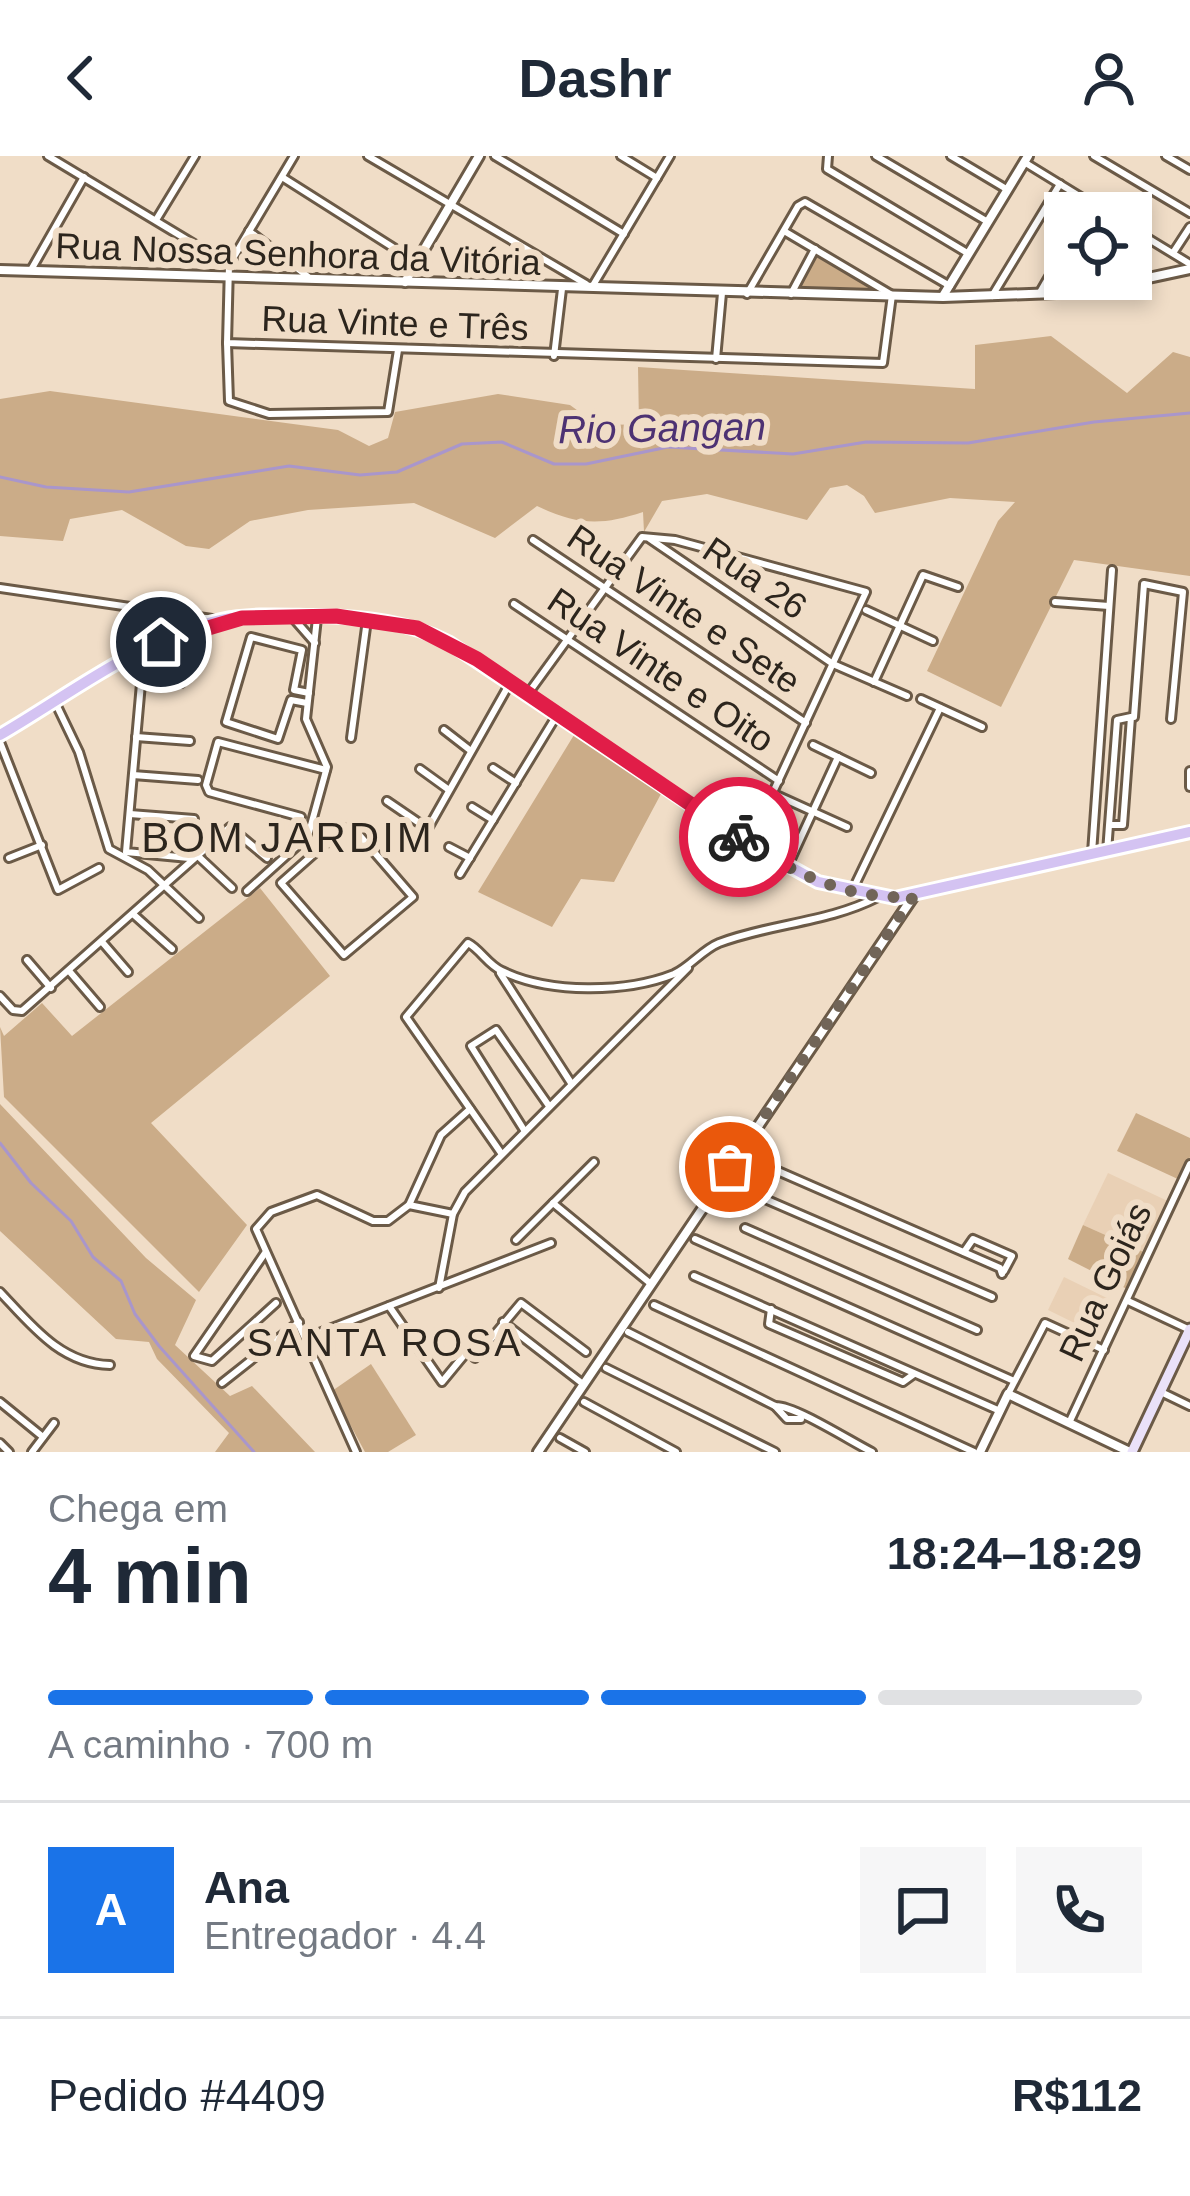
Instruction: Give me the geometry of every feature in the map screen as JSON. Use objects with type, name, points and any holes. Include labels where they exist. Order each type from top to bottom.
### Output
[{"type":"main road","points":[[0,739],[144,650],[195,629],[221,620],[317,616],[426,631],[749,844],[801,875],[852,891],[913,897],[1190,832]]},
{"type":"main road","points":[[1131,1452],[1190,1330]]},
{"type":"street","points":[[47,156],[229,265],[294,156]]},
{"type":"street","points":[[156,220],[194,156]]},
{"type":"street","name":"Rua Nossa Senhora da Vitória","points":[[368,156],[593,288]]},
{"type":"street","points":[[405,282],[479,156]]},
{"type":"street","points":[[495,156],[624,234]]},
{"type":"street","points":[[621,156],[657,178]]},
{"type":"street","points":[[593,288],[670,156]]},
{"type":"street","points":[[828,156],[827,170],[969,254]]},
{"type":"street","points":[[876,156],[988,222]]},
{"type":"street","points":[[951,156],[1008,190]]},
{"type":"street","points":[[1094,156],[1190,213]]},
{"type":"street","points":[[1166,156],[1190,170]]},
{"type":"street","points":[[943,297],[1025,158],[1073,192]]},
{"type":"street","points":[[29,273],[84,177]]},
{"type":"street","points":[[281,177],[416,262]]},
{"type":"street","points":[[992,296],[1060,184]]},
{"type":"street","points":[[747,294],[798,206],[810,202],[950,286]]},
{"type":"street","points":[[1173,254],[1190,227]]},
{"type":"street","points":[[249,231],[311,279]]},
{"type":"street","points":[[784,231],[892,295]]},
{"type":"street","points":[[1152,241],[1190,266]]},
{"type":"street","points":[[791,294],[815,249]]},
{"type":"street","name":"Rua Vinte e Três","points":[[229,265],[227,343],[884,363],[892,295]]},
{"type":"street","name":"Rua Nossa Senhora da Vitória","points":[[1152,275],[1190,266]]},
{"type":"street","name":"Rua Nossa Senhora da Vitória","points":[[0,270],[747,294],[1044,294]]},
{"type":"street","points":[[1039,294],[1044,285]]},
{"type":"street","points":[[554,356],[562,289]]},
{"type":"street","points":[[716,359],[722,293]]},
{"type":"street","points":[[227,343],[229,401],[269,415],[388,412],[398,350]]},
{"type":"street","points":[[527,695],[632,545],[647,537],[866,592],[749,844]]},
{"type":"street","name":"Rua 26","points":[[647,537],[833,664],[907,696]]},
{"type":"street","name":"Rua Vinte e Sete","points":[[532,540],[806,723]]},
{"type":"street","points":[[1091,856],[1112,569]]},
{"type":"street","points":[[874,682],[923,575],[958,587]]},
{"type":"street","points":[[1135,718],[1144,584],[1184,592],[1171,719]]},
{"type":"street","points":[[0,588],[221,620]]},
{"type":"street","points":[[1055,602],[1109,606]]},
{"type":"street","name":"Rua Vinte e Oito","points":[[514,604],[779,781]]},
{"type":"street","points":[[866,610],[933,641]]},
{"type":"street","points":[[291,616],[315,643]]},
{"type":"street","points":[[247,890],[302,843],[326,770],[326,757],[306,723],[317,616]]},
{"type":"street","points":[[351,738],[367,620]]},
{"type":"street","points":[[189,656],[174,655],[167,682],[179,685],[189,656],[195,629]]},
{"type":"street","points":[[251,637],[302,650],[292,695],[280,739],[226,722],[251,637]]},
{"type":"street","points":[[144,650],[126,852],[194,857],[232,888]]},
{"type":"street","points":[[418,846],[510,683]]},
{"type":"street","points":[[292,695],[309,693]]},
{"type":"street","points":[[292,695],[307,703]]},
{"type":"street","points":[[921,700],[982,727]]},
{"type":"street","points":[[56,702],[87,774],[109,849],[167,885],[199,918]]},
{"type":"street","points":[[852,891],[940,708]]},
{"type":"street","points":[[460,874],[557,715]]},
{"type":"street","points":[[1107,852],[1109,825],[1117,720],[1131,717],[1123,825],[1109,825]]},
{"type":"street","points":[[444,730],[472,751]]},
{"type":"street","points":[[136,737],[190,740]]},
{"type":"street","points":[[0,739],[58,890],[99,868]]},
{"type":"street","points":[[301,817],[208,791],[218,742],[326,770]]},
{"type":"street","points":[[813,745],[871,772]]},
{"type":"street","points":[[791,859],[838,757]]},
{"type":"street","points":[[494,768],[516,783]]},
{"type":"street","points":[[420,769],[449,790]]},
{"type":"street","points":[[1190,771],[1190,787]]},
{"type":"street","points":[[133,775],[198,780]]},
{"type":"street","points":[[773,794],[847,827]]},
{"type":"street","points":[[387,801],[428,829]]},
{"type":"street","points":[[472,806],[493,820]]},
{"type":"street","points":[[130,814],[194,819]]},
{"type":"street","points":[[0,996],[18,1012],[51,988],[230,826],[266,858]]},
{"type":"street","points":[[343,828],[352,828],[412,894],[412,902],[349,955],[340,953],[281,887],[311,855],[343,828]]},
{"type":"street","points":[[302,843],[311,855]]},
{"type":"street","points":[[9,858],[42,845]]},
{"type":"street","points":[[449,848],[470,858]]},
{"type":"street","points":[[439,1288],[453,1214],[471,1183],[691,965],[718,944],[819,921],[878,896]]},
{"type":"street","points":[[538,1452],[913,897]]},
{"type":"street","points":[[133,914],[172,949]]},
{"type":"street","points":[[501,1153],[406,1017],[469,942],[498,970],[572,1084]]},
{"type":"street","points":[[103,943],[128,971]]},
{"type":"street","points":[[27,960],[51,988]]},
{"type":"street","points":[[498,970],[593,987],[667,976],[691,965]]},
{"type":"street","points":[[70,972],[100,1007]]},
{"type":"street","points":[[524,1130],[471,1046],[497,1031],[549,1106]]},
{"type":"street","points":[[356,1452],[255,1233],[258,1224],[287,1204],[325,1197],[383,1223],[410,1204],[424,1180],[432,1147],[470,1109]]},
{"type":"street","points":[[748,1158],[1002,1273],[1011,1267],[1012,1256],[973,1239],[964,1252]]},
{"type":"street","points":[[516,1240],[594,1162]]},
{"type":"street","name":"Rua Goiás","points":[[1070,1423],[1187,1180],[1190,1164]]},
{"type":"street","points":[[765,1199],[989,1296]]},
{"type":"street","points":[[553,1203],[651,1284]]},
{"type":"street","points":[[410,1204],[453,1214]]},
{"type":"street","points":[[745,1228],[974,1328]]},
{"type":"street","points":[[695,1239],[1014,1381]]},
{"type":"street","points":[[306,1338],[551,1243]]},
{"type":"street","points":[[265,1253],[193,1354],[212,1361],[276,1303]]},
{"type":"street","points":[[694,1276],[998,1409]]},
{"type":"street","points":[[0,1292],[65,1354],[87,1365],[110,1365]]},
{"type":"street","points":[[1126,1300],[1190,1330]]},
{"type":"street","points":[[475,1358],[524,1304],[586,1352]]},
{"type":"street","points":[[654,1305],[977,1452],[1045,1323],[1104,1350]]},
{"type":"street","points":[[389,1306],[444,1382],[484,1331]]},
{"type":"street","points":[[771,1309],[769,1324],[903,1382],[915,1373]]},
{"type":"street","points":[[222,1383],[299,1322]]},
{"type":"street","points":[[503,1322],[583,1384]]},
{"type":"street","points":[[628,1332],[775,1406],[788,1419],[803,1418],[872,1452]]},
{"type":"street","points":[[606,1368],[759,1449],[775,1452]]},
{"type":"street","points":[[1160,1392],[1190,1406]]},
{"type":"street","points":[[1008,1394],[1131,1452]]},
{"type":"street","points":[[0,1402],[43,1437]]},
{"type":"street","points":[[584,1402],[676,1452]]},
{"type":"street","points":[[32,1452],[54,1423]]},
{"type":"street","points":[[560,1438],[585,1452]]},
{"type":"street","points":[[0,1444],[9,1452]]},
{"type":"shaded area","points":[[816,252],[881,291],[796,289]]},
{"type":"shaded area","points":[[1051,336],[1127,393],[1173,352],[1190,357],[1190,576],[1074,560],[1001,707],[927,671],[998,521],[1015,502],[950,498],[875,513],[864,496],[847,485],[830,488],[807,520],[707,494],[662,501],[644,532],[643,512],[589,521],[537,506],[495,538],[414,503],[308,510],[250,521],[209,549],[186,546],[122,510],[70,519],[63,541],[0,536],[0,399],[50,391],[338,430],[369,446],[388,438],[395,412],[498,394],[570,405],[596,424],[639,425],[638,367],[975,389],[975,345]]},
{"type":"shaded area","points":[[574,735],[662,792],[614,882],[581,879],[552,927],[478,892]]},
{"type":"shaded area","points":[[260,888],[330,976],[151,1123],[247,1225],[199,1292],[4,1097],[0,1027],[4,1036],[42,1003],[72,1036]]},
{"type":"shaded area","points":[[0,1104],[146,1258],[196,1300],[175,1345],[230,1396],[252,1386],[315,1452],[215,1452],[229,1433],[157,1359],[149,1342],[116,1339],[0,1231]]},
{"type":"shaded area","points":[[1136,1113],[1190,1138],[1190,1157],[1180,1180],[1117,1151]]},
{"type":"shaded area","points":[[1108,1173],[1172,1203],[1148,1254],[1083,1225]]},
{"type":"shaded area","points":[[1083,1225],[1148,1254],[1129,1290],[1068,1259]]},
{"type":"shaded area","points":[[1064,1277],[1111,1300],[1095,1333],[1048,1310]]},
{"type":"shaded area","points":[[371,1364],[416,1435],[388,1452],[365,1452],[332,1391]]},
{"type":"waterway","name":"Rio Gangan","points":[[0,477],[46,487],[129,492],[289,466],[360,475],[397,472],[462,444],[502,442],[554,464],[586,464],[668,447],[793,454],[866,442],[968,443],[1094,422],[1190,413]]},
{"type":"waterway","points":[[0,1143],[31,1183],[71,1221],[93,1257],[121,1281],[135,1314],[159,1346],[254,1452]]},
{"type":"way so far","points":[[730,1167],[913,897],[878,896],[818,882],[739,837]]},
{"type":"district","name":"BOM JARDIM","points":[[288,837]]},
{"type":"district","name":"SANTA ROSA","points":[[385,1342]]},
{"type":"route","points":[[161,642],[221,620],[242,618],[336,616],[417,628],[477,659],[739,837]]}]
